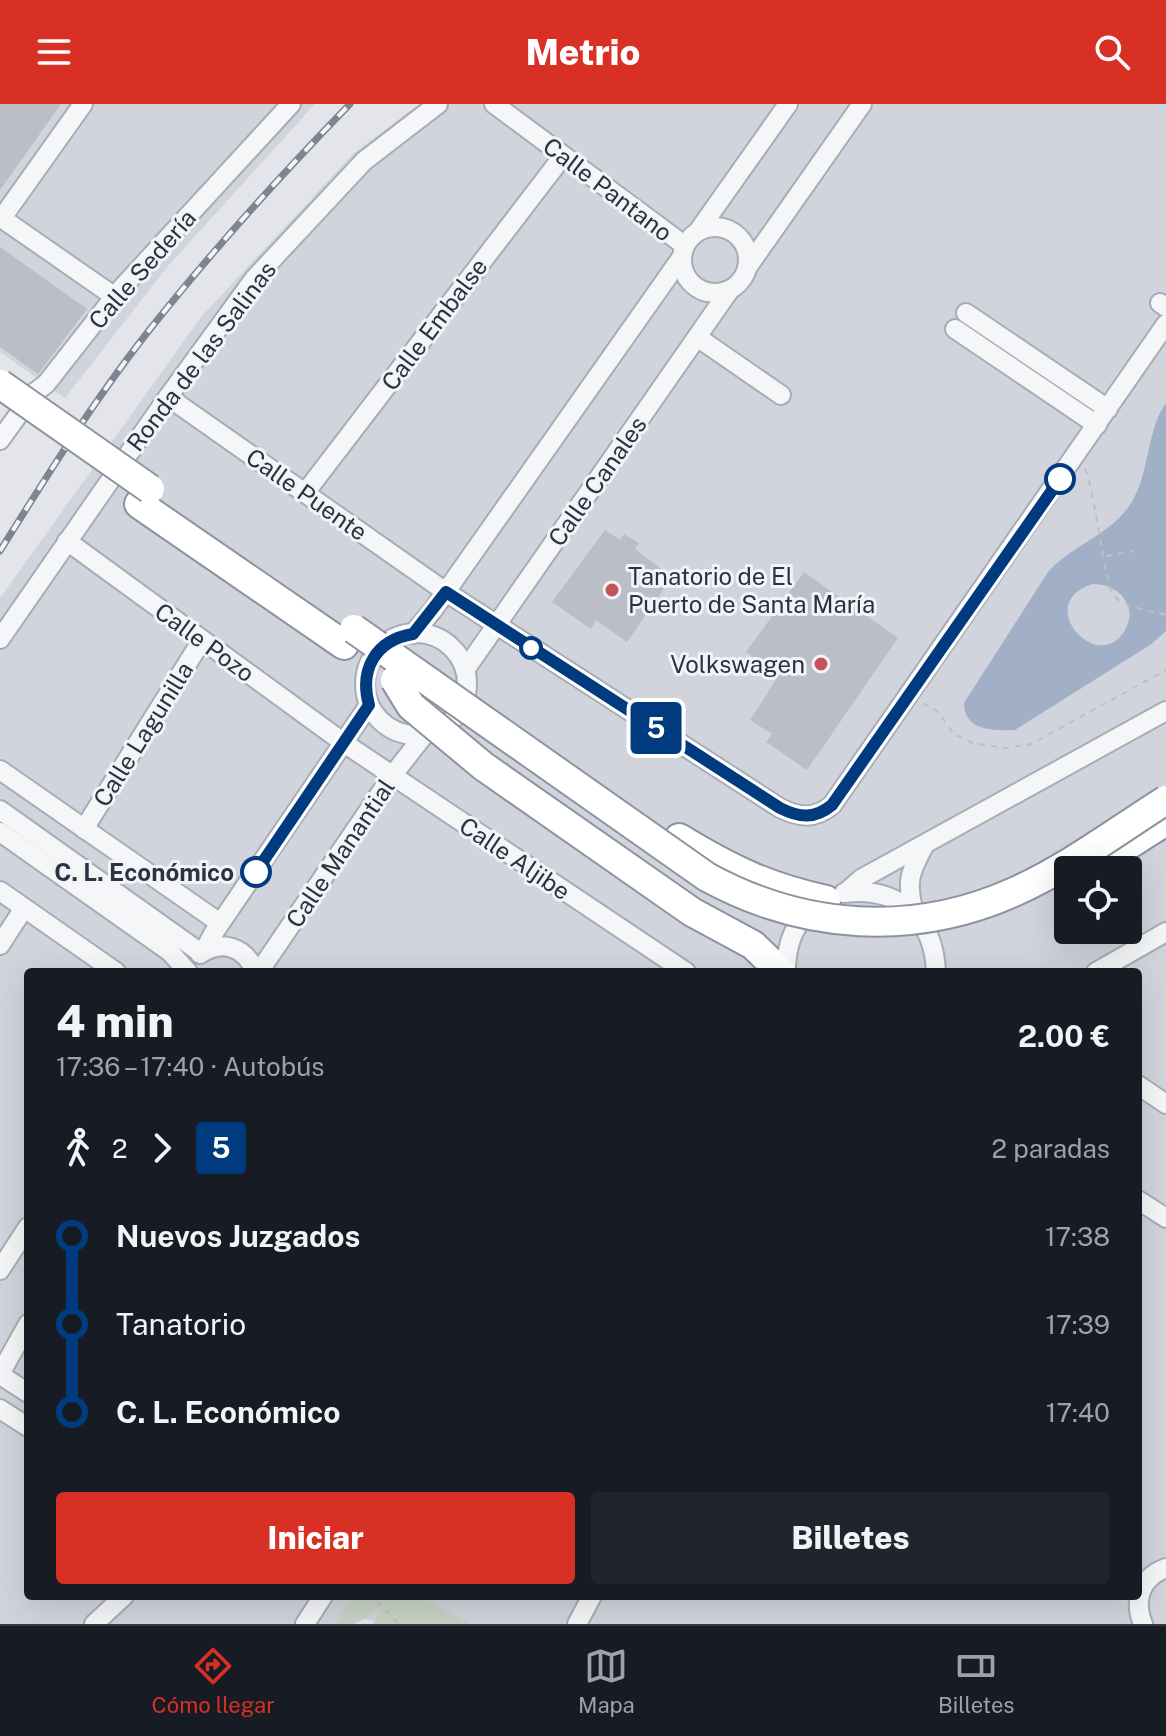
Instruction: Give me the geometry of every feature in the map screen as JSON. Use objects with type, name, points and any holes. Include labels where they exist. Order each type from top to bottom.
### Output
[{"type":"highway","points":[[0,384],[144,496],[407,677],[669,874],[713,900],[762,921],[835,938],[886,940],[925,937],[988,922],[1054,891]]},
{"type":"highway","points":[[2,425],[144,496]]},
{"type":"highway","points":[[407,677],[517,745],[707,877],[753,900],[824,919],[898,922],[971,908],[1017,891],[1060,868],[1166,800]]},
{"type":"highway","points":[[407,677],[449,683],[514,722],[679,838],[749,877],[787,891],[835,896]]},
{"type":"highway","points":[[407,677],[411,706],[483,766],[637,876],[692,912],[753,945],[779,968]]},
{"type":"highway","points":[[1111,856],[1166,821]]},
{"type":"street","points":[[83,104],[1,218],[115,297]]},
{"type":"street","name":"Calle Sedería","points":[[2,425],[46,384],[115,297],[291,104]]},
{"type":"street","name":"Ronda de las Salinas","points":[[0,639],[254,279],[364,161],[438,104]]},
{"type":"street","name":"Calle Pantano","points":[[494,104],[682,251]]},
{"type":"street","points":[[413,634],[446,592],[682,251],[788,104]]},
{"type":"street","points":[[682,251],[683,272],[693,287],[715,294],[729,291],[740,283],[747,268],[862,104]]},
{"type":"street","name":"Calle Embalse","points":[[305,493],[563,156]]},
{"type":"street","points":[[699,230],[720,227],[736,235],[748,253],[747,268]]},
{"type":"street","name":"Calle Canales","points":[[465,670],[729,291]]},
{"type":"street","points":[[960,321],[1102,417]]},
{"type":"street","points":[[910,694],[949,622],[1025,529],[1033,501],[1079,452],[1166,324]]},
{"type":"street","points":[[697,337],[781,395]]},
{"type":"street","points":[[0,369],[34,393]]},
{"type":"street","name":"Calle Puente","points":[[168,397],[496,626],[792,814],[813,816],[832,805],[910,694]]},
{"type":"street","points":[[1010,517],[1025,529]]},
{"type":"street","name":"Calle Pozo","points":[[67,541],[344,743]]},
{"type":"street","points":[[413,634],[440,639],[451,647],[465,670],[465,699],[459,712],[450,723],[424,735],[397,732],[386,725],[369,705],[366,677],[369,664],[387,642],[400,636],[413,634]]},
{"type":"street","name":"Calle Lagunilla","points":[[84,829],[202,640]]},
{"type":"street","points":[[191,968],[369,705]]},
{"type":"street","points":[[784,968],[793,932],[807,913],[861,879],[1166,711]]},
{"type":"street","name":"Calle Manantial","points":[[259,968],[392,776],[424,735]]},
{"type":"street","name":"Calle Aljibe","points":[[344,743],[680,968]]},
{"type":"street","points":[[0,770],[220,923]]},
{"type":"street","points":[[0,810],[203,952]]},
{"type":"street","points":[[0,832],[170,952],[184,968]]},
{"type":"street","points":[[914,913],[908,890],[910,872],[924,846]]},
{"type":"street","points":[[0,891],[110,968]]},
{"type":"street","points":[[835,896],[863,891],[899,901],[914,913],[927,930],[936,968]]},
{"type":"street","points":[[0,945],[24,908]]},
{"type":"street","points":[[1103,968],[1166,932]]},
{"type":"street","points":[[203,952],[219,946],[235,948],[248,958],[253,968]]},
{"type":"street","points":[[1142,1088],[1166,1104]]},
{"type":"street","points":[[1142,1203],[1166,1218]]},
{"type":"street","points":[[0,1270],[24,1233]]},
{"type":"street","points":[[24,1331],[1,1370],[24,1390]]},
{"type":"street","points":[[0,1409],[24,1424]]},
{"type":"street","points":[[1142,1584],[1164,1566]]},
{"type":"street","points":[[94,1624],[120,1600]]},
{"type":"street","points":[[577,1624],[590,1600]]},
{"type":"street","points":[[1137,1620],[1138,1600]]},
{"type":"street","points":[[305,1624],[320,1601]]},
{"type":"path","points":[[1079,452],[1090,480],[1111,590],[1123,602],[1166,615]]},
{"type":"path","points":[[1105,556],[1133,551]]},
{"type":"path","points":[[910,694],[938,712],[954,734],[972,743],[1006,748],[1031,744],[1166,670]]},
{"type":"path","points":[[375,1600],[399,1624]]},
{"type":"shaded area","points":[[0,104],[315,104],[168,266],[65,398],[0,352]]},
{"type":"shaded area","points":[[419,104],[1166,104],[1166,1624],[393,1624],[343,1615],[337,1624],[0,1624],[0,598],[201,317],[354,153]]},
{"type":"green space","points":[[349,1600],[427,1600],[471,1624],[373,1624],[381,1609],[354,1624],[337,1624]]},
{"type":"water","points":[[1166,403],[1166,631],[1150,645],[1015,730],[990,729],[975,724],[965,712],[964,703],[1048,572],[1106,529],[1127,509],[1135,496]],"holes":[[[1093,584],[1102,585],[1123,597],[1129,619],[1115,642],[1101,645],[1088,642],[1076,632],[1069,620],[1068,606],[1075,593]]]},
{"type":"building","points":[[0,104],[61,104],[0,190]]},
{"type":"building","points":[[0,247],[87,309],[38,374],[0,347]]},
{"type":"building","name":"Tanatorio de El Puerto de Santa María","points":[[605,530],[620,540],[624,534],[639,543],[635,549],[672,577],[627,642],[596,620],[591,629],[552,602]]},
{"type":"building","name":"Volkswagen","points":[[804,572],[898,638],[807,770],[766,742],[772,734],[750,720],[779,675],[746,652]]},
{"type":"railway","points":[[0,551],[89,413],[147,333],[246,216],[350,104]]},
{"type":"bus line","name":"5","points":[[256,872],[369,705],[366,677],[369,664],[377,652],[387,642],[413,634],[446,592],[780,808],[803,816],[823,812],[832,805],[1060,479]]},
{"type":"place","name":"Tanatorio de El Puerto de Santa María","points":[[612,590]]},
{"type":"place","name":"Volkswagen","points":[[821,664]]},
{"type":"place","name":"C. L. Económico","points":[[256,872]]}]
